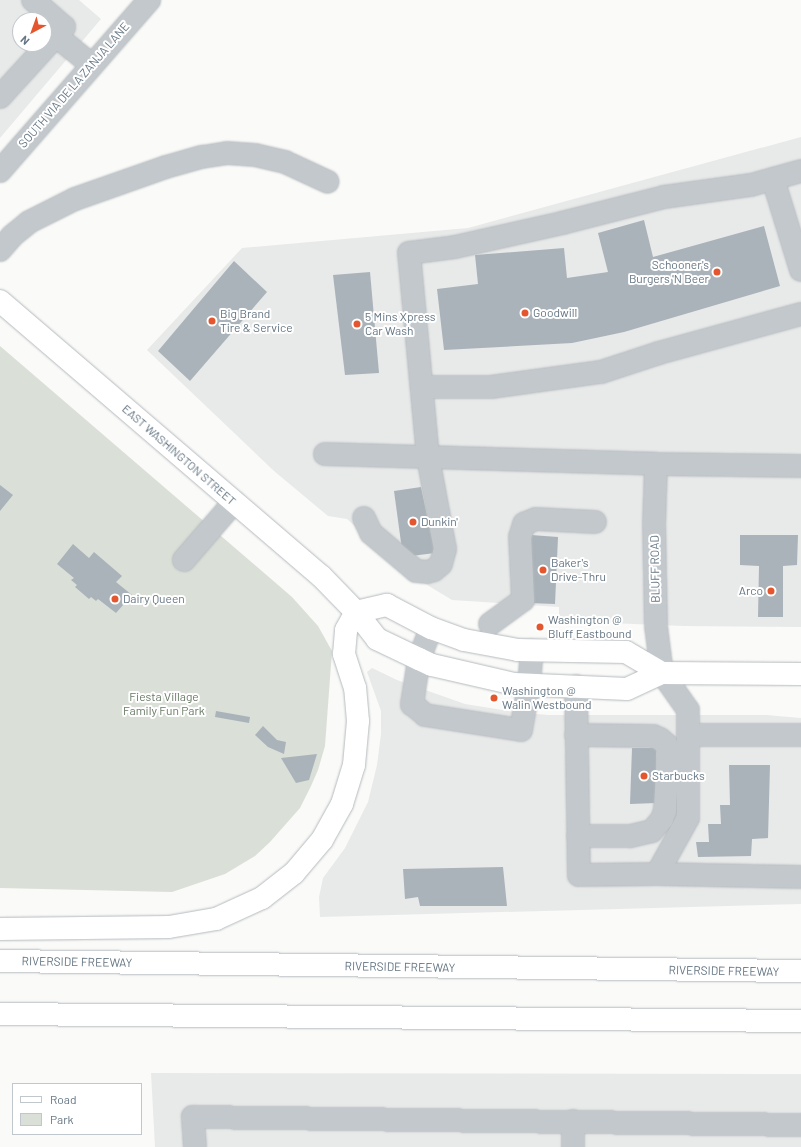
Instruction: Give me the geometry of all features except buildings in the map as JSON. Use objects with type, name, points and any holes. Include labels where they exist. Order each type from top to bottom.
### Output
[{"type":"main road","name":"EAST WASHINGTON STREET","points":[[0,301],[321,576],[356,612],[377,639],[419,659],[432,665],[514,684],[627,689],[662,673],[801,674]]},
{"type":"main road","name":"EAST WASHINGTON STREET","points":[[356,612],[387,605],[431,628],[464,640],[518,650],[626,652],[662,673]]},
{"type":"main road","points":[[0,929],[169,927],[216,919],[262,898],[294,872],[325,834],[342,804],[354,765],[358,721],[355,688],[344,654],[346,630],[356,612]]},
{"type":"main road","name":"RIVERSIDE FREEWAY","points":[[0,961],[801,972]]},
{"type":"main road","points":[[0,1014],[801,1021]]},
{"type":"street","points":[[0,97],[64,27],[33,0]]},
{"type":"street","name":"SOUTH VIA DE LA ZANJA LANE","points":[[0,171],[149,0]]},
{"type":"street","points":[[56,36],[92,65]]},
{"type":"street","points":[[0,250],[12,236],[29,222],[75,199],[166,167],[202,157],[227,153],[255,155],[284,162],[328,182]]},
{"type":"street","points":[[364,518],[371,533],[416,571],[427,572],[434,570],[441,564],[445,549],[428,457],[409,253],[455,247],[562,223],[664,197],[751,185],[801,171]]},
{"type":"street","points":[[773,179],[801,270]]},
{"type":"street","points":[[422,387],[491,387],[601,372],[659,353],[801,314]]},
{"type":"street","points":[[326,454],[656,464],[801,466]]},
{"type":"street","name":"BLUFF ROAD","points":[[656,464],[654,525],[656,626],[662,673]]},
{"type":"street","points":[[184,560],[234,502]]},
{"type":"street","points":[[490,624],[523,600],[520,536],[524,524],[536,519],[595,522]]},
{"type":"street","points":[[431,628],[419,659],[412,704],[425,715],[521,730],[529,684],[532,650]]},
{"type":"street","points":[[657,874],[688,818],[688,710],[662,673]]},
{"type":"street","points":[[576,686],[578,875],[657,874],[801,877]]},
{"type":"street","points":[[576,735],[653,736],[660,738],[666,744],[668,750],[665,810],[662,819],[652,831],[630,836],[578,836]]},
{"type":"street","points":[[688,735],[801,735]]},
{"type":"street","points":[[195,1147],[193,1117],[801,1125]]},
{"type":"street","points":[[573,1147],[574,1121]]},
{"type":"shaded area","points":[[0,0],[79,0],[101,19],[0,138]]},
{"type":"shaded area","points":[[801,137],[801,627],[684,626],[559,621],[559,607],[452,600],[409,574],[347,519],[328,516],[274,471],[147,350],[242,248],[468,228]]},
{"type":"shaded area","points":[[372,668],[397,680],[465,704],[514,712],[548,715],[766,715],[801,718],[801,904],[320,917],[319,897],[323,878],[345,848],[368,802],[377,765],[381,734],[381,711],[367,672]]},
{"type":"shaded area","points":[[151,1073],[801,1074],[801,1147],[155,1147]]},
{"type":"green space","name":"Fiesta Village Family Fun Park","points":[[0,346],[292,597],[318,626],[332,651],[325,746],[318,770],[311,786],[300,808],[270,842],[255,856],[225,874],[172,892],[0,888]]},
{"type":"place","name":"Schooner's Burgers 'N Beer","points":[[717,272]]},
{"type":"place","name":"Goodwill","points":[[525,313]]},
{"type":"place","name":"Big Brand Tire & Service","points":[[212,321]]},
{"type":"place","name":"5 Mins Xpress Car Wash","points":[[357,324]]},
{"type":"place","name":"Dunkin'","points":[[413,522]]},
{"type":"place","name":"Baker's Drive-Thru","points":[[543,570]]},
{"type":"place","name":"Arco","points":[[771,591]]},
{"type":"place","name":"Dairy Queen","points":[[115,599]]},
{"type":"place","name":"Washington @ Bluff Eastbound","points":[[540,627]]},
{"type":"place","name":"Washington @ Walin Westbound","points":[[494,698]]},
{"type":"place","name":"Starbucks","points":[[644,776]]}]
